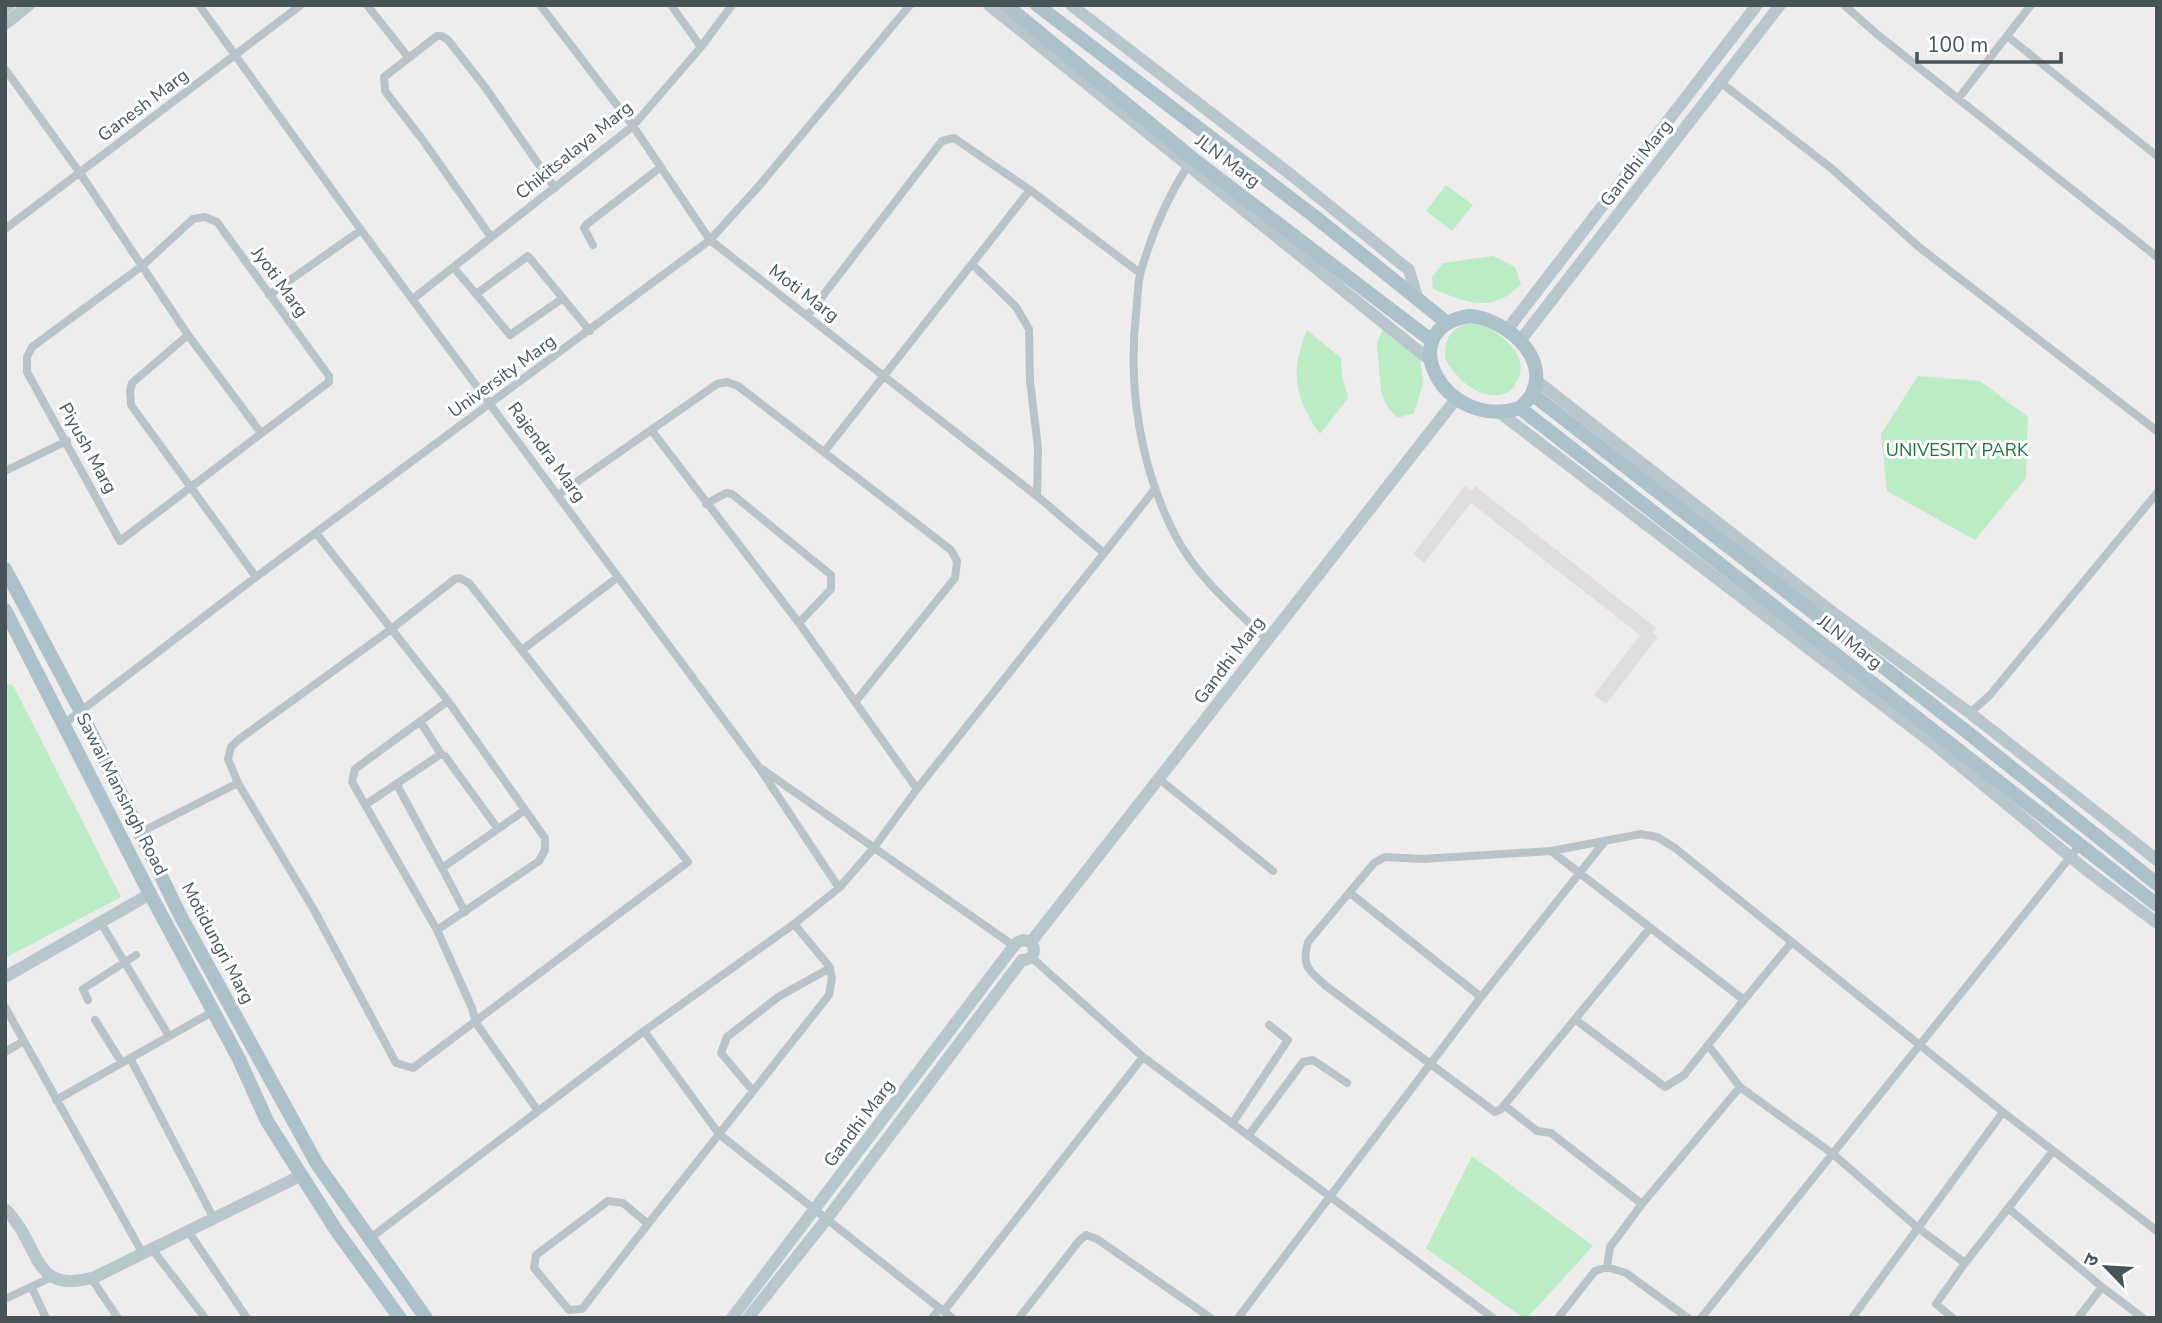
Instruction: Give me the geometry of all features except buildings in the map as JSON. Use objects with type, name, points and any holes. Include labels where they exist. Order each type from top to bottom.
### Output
[{"type":"main road","name":"JLN Marg","points":[[1006,5],[1190,162],[1432,341]]},
{"type":"main road","name":"JLN Marg","points":[[1037,5],[1314,216],[1446,322]]},
{"type":"main road","points":[[1468,316],[1482,317],[1507,330],[1520,341],[1532,360],[1535,388],[1520,408],[1499,412],[1471,408],[1442,386],[1431,361],[1432,341],[1438,329],[1446,322],[1468,316]]},
{"type":"main road","name":"JLN Marg","points":[[1535,388],[2157,884]]},
{"type":"main road","name":"JLN Marg","points":[[1520,408],[2074,851],[2157,905]]},
{"type":"main road","name":"Motidungri Marg","points":[[5,569],[81,712],[198,949],[317,1164],[426,1318]]},
{"type":"main road","name":"Sawai Mansingh Road","points":[[5,610],[150,894],[214,1011],[267,1121],[336,1230],[400,1318]]},
{"type":"street","points":[[5,24],[29,5]]},
{"type":"street","name":"Rajendra Marg","points":[[199,5],[758,766],[839,888]]},
{"type":"street","name":"Ganesh Marg","points":[[5,229],[301,5]]},
{"type":"street","points":[[367,5],[408,57]]},
{"type":"street","name":"Moti Marg","points":[[540,5],[633,127],[710,240],[1037,496],[1104,553]]},
{"type":"street","points":[[671,5],[701,47]]},
{"type":"street","name":"Chikitsalaya Marg","points":[[414,298],[633,127],[701,47],[732,5]]},
{"type":"street","name":"University Marg","points":[[65,723],[710,240],[758,187],[910,5]]},
{"type":"street","points":[[989,5],[1190,162],[1431,361]]},
{"type":"street","points":[[1072,5],[1409,270],[1418,300]]},
{"type":"street","name":"Gandhi Marg","points":[[1507,330],[1757,5]]},
{"type":"street","name":"Gandhi Marg","points":[[1520,341],[1780,5]]},
{"type":"street","points":[[1844,5],[2157,257]]},
{"type":"street","points":[[1958,99],[2031,5]]},
{"type":"street","points":[[491,237],[422,139],[384,91],[384,77],[408,57],[437,36],[448,40],[485,87],[555,188]]},
{"type":"street","points":[[2007,36],[2157,156]]},
{"type":"street","points":[[5,69],[80,173],[188,335],[261,433],[191,487]]},
{"type":"street","points":[[1720,82],[1831,168],[1919,247],[2157,431]]},
{"type":"street","points":[[808,315],[942,142],[954,138],[1030,190],[1140,273]]},
{"type":"street","points":[[1190,162],[1159,222],[1140,273],[1134,329],[1133,386],[1142,445],[1155,489],[1176,537],[1207,583],[1266,639]]},
{"type":"street","points":[[593,245],[584,228],[587,224],[661,167]]},
{"type":"street","points":[[824,452],[1030,190]]},
{"type":"street","name":"Jyoti Marg","points":[[142,266],[193,219],[205,218],[217,222],[329,376],[328,382],[261,433]]},
{"type":"street","points":[[269,295],[361,229]]},
{"type":"street","points":[[476,294],[528,256],[590,331]]},
{"type":"street","points":[[972,264],[1016,307],[1029,329],[1030,381],[1038,447],[1037,496]]},
{"type":"street","name":"Piyush Marg","points":[[142,266],[32,348],[27,357],[27,372],[67,440],[120,541],[191,487]]},
{"type":"street","points":[[454,268],[510,335],[563,298]]},
{"type":"street","points":[[188,335],[132,383],[131,405],[256,578]]},
{"type":"street","points":[[558,495],[717,384],[727,382],[738,386],[951,550],[957,561],[956,578],[856,701]]},
{"type":"street","points":[[1535,388],[1970,713],[2157,860]]},
{"type":"street","name":"Gandhi Marg","points":[[732,1318],[814,1210],[1020,953],[1034,951],[1031,942],[1456,399]]},
{"type":"street","points":[[1499,412],[2074,851],[2157,923]]},
{"type":"street","points":[[652,431],[799,623],[917,789]]},
{"type":"street","points":[[5,471],[67,440]]},
{"type":"street","points":[[369,1240],[644,1031],[794,924],[839,888],[873,849],[917,789],[1155,489]]},
{"type":"street","points":[[706,504],[726,493],[732,494],[831,576],[831,589],[799,623]]},
{"type":"street","points":[[1970,713],[1990,695],[2157,493]]},
{"type":"street","points":[[316,533],[448,701],[545,838],[545,850],[539,861],[438,930]]},
{"type":"street","points":[[522,650],[618,577]]},
{"type":"street","points":[[460,578],[470,583],[688,862],[476,1023],[412,1068],[396,1063],[314,910],[239,783],[228,759],[231,747],[238,740],[390,629],[455,579],[460,578]]},
{"type":"street","points":[[448,701],[355,769],[352,782],[438,930],[476,1023],[538,1111]]},
{"type":"street","points":[[420,721],[441,754],[498,829]]},
{"type":"street","points":[[365,805],[441,754]]},
{"type":"street","points":[[758,766],[1020,953],[1143,1056],[1493,1318]]},
{"type":"street","points":[[1158,778],[1273,871]]},
{"type":"street","points":[[141,832],[239,783]]},
{"type":"street","points":[[397,785],[465,912]]},
{"type":"street","points":[[442,868],[525,810]]},
{"type":"street","points":[[1650,928],[1576,1020],[1496,1112],[1326,986],[1307,968],[1304,958],[1308,942],[1374,863],[1385,857],[1422,859],[1551,851],[1641,834],[1657,837],[1675,848],[2003,1112],[2157,1231]]},
{"type":"street","points":[[1238,1318],[1481,997],[1605,841]]},
{"type":"street","points":[[1551,851],[1744,1000]]},
{"type":"street","points":[[1701,1318],[2074,851]]},
{"type":"street","points":[[1349,893],[1481,997]]},
{"type":"street","points":[[5,977],[150,894]]},
{"type":"street","points":[[101,922],[169,1036]]},
{"type":"street","points":[[648,1224],[623,1203],[608,1201],[536,1255],[534,1268],[569,1310],[582,1309],[829,995],[832,978],[830,968],[794,924]]},
{"type":"street","points":[[1576,1020],[1665,1087],[1684,1075],[1792,942]]},
{"type":"street","points":[[748,1318],[825,1220],[1020,953]]},
{"type":"street","points":[[88,1000],[83,989],[136,956]]},
{"type":"street","points":[[753,1091],[721,1053],[727,1037],[778,997],[830,968]]},
{"type":"street","points":[[5,1007],[56,1100],[147,1251],[205,1318]]},
{"type":"street","points":[[56,1100],[214,1011]]},
{"type":"street","points":[[95,1020],[122,1063]]},
{"type":"street","points":[[1232,1124],[1288,1040],[1269,1025]]},
{"type":"street","points":[[644,1031],[719,1134],[952,1318]]},
{"type":"street","points":[[5,1052],[24,1041]]},
{"type":"street","points":[[1708,1045],[1740,1087],[1833,1154],[1918,1228],[1965,1263]]},
{"type":"street","points":[[932,1318],[942,1309],[1143,1056]]},
{"type":"street","points":[[130,1058],[214,1219]]},
{"type":"street","points":[[1248,1136],[1303,1062],[1313,1060],[1347,1083]]},
{"type":"street","points":[[1607,1267],[1610,1247],[1642,1204],[1740,1087]]},
{"type":"street","points":[[1504,1105],[1537,1131],[1551,1133],[1642,1204]]},
{"type":"street","points":[[1852,1318],[2003,1112]]},
{"type":"street","points":[[1953,1318],[1936,1304],[2053,1151]]},
{"type":"street","points":[[5,1209],[23,1230],[45,1273],[60,1281],[72,1283],[91,1278],[300,1176]]},
{"type":"street","points":[[2008,1208],[2143,1318]]},
{"type":"street","points":[[188,1231],[247,1318]]},
{"type":"street","points":[[1019,1318],[1086,1235],[1097,1239],[1210,1318]]},
{"type":"street","points":[[1558,1318],[1595,1271],[1607,1267],[1626,1273],[1688,1318]]},
{"type":"street","points":[[5,1299],[52,1277]]},
{"type":"street","points":[[91,1278],[118,1318]]},
{"type":"street","points":[[2078,1318],[2102,1287]]},
{"type":"street","points":[[32,1288],[46,1318]]},
{"type":"shaded area","points":[[1465,486],[1471,491],[1475,486],[1656,628],[1653,632],[1658,637],[1606,704],[1594,695],[1640,635],[1471,503],[1424,563],[1413,554]]},
{"type":"green space","points":[[1446,185],[1473,205],[1452,231],[1426,211]]},
{"type":"green space","points":[[1493,256],[1515,267],[1521,284],[1500,299],[1479,303],[1433,289],[1432,277],[1443,263]]},
{"type":"green space","points":[[1476,322],[1503,338],[1520,362],[1515,385],[1506,393],[1497,395],[1478,391],[1455,373],[1445,358],[1452,332]]},
{"type":"green space","points":[[1384,327],[1420,357],[1423,384],[1414,413],[1397,418],[1386,405],[1381,392],[1377,343]]},
{"type":"green space","points":[[1307,330],[1341,358],[1342,376],[1348,398],[1320,434],[1305,408],[1297,384],[1298,359]]},
{"type":"green space","name":"UNIVESITY PARK","points":[[1918,376],[1980,381],[2028,417],[2026,478],[1975,540],[1887,491],[1881,434]]},
{"type":"green space","points":[[5,684],[13,685],[121,897],[5,958]]},
{"type":"green space","points":[[1472,1156],[1593,1246],[1527,1318],[1523,1318],[1426,1248]]}]
